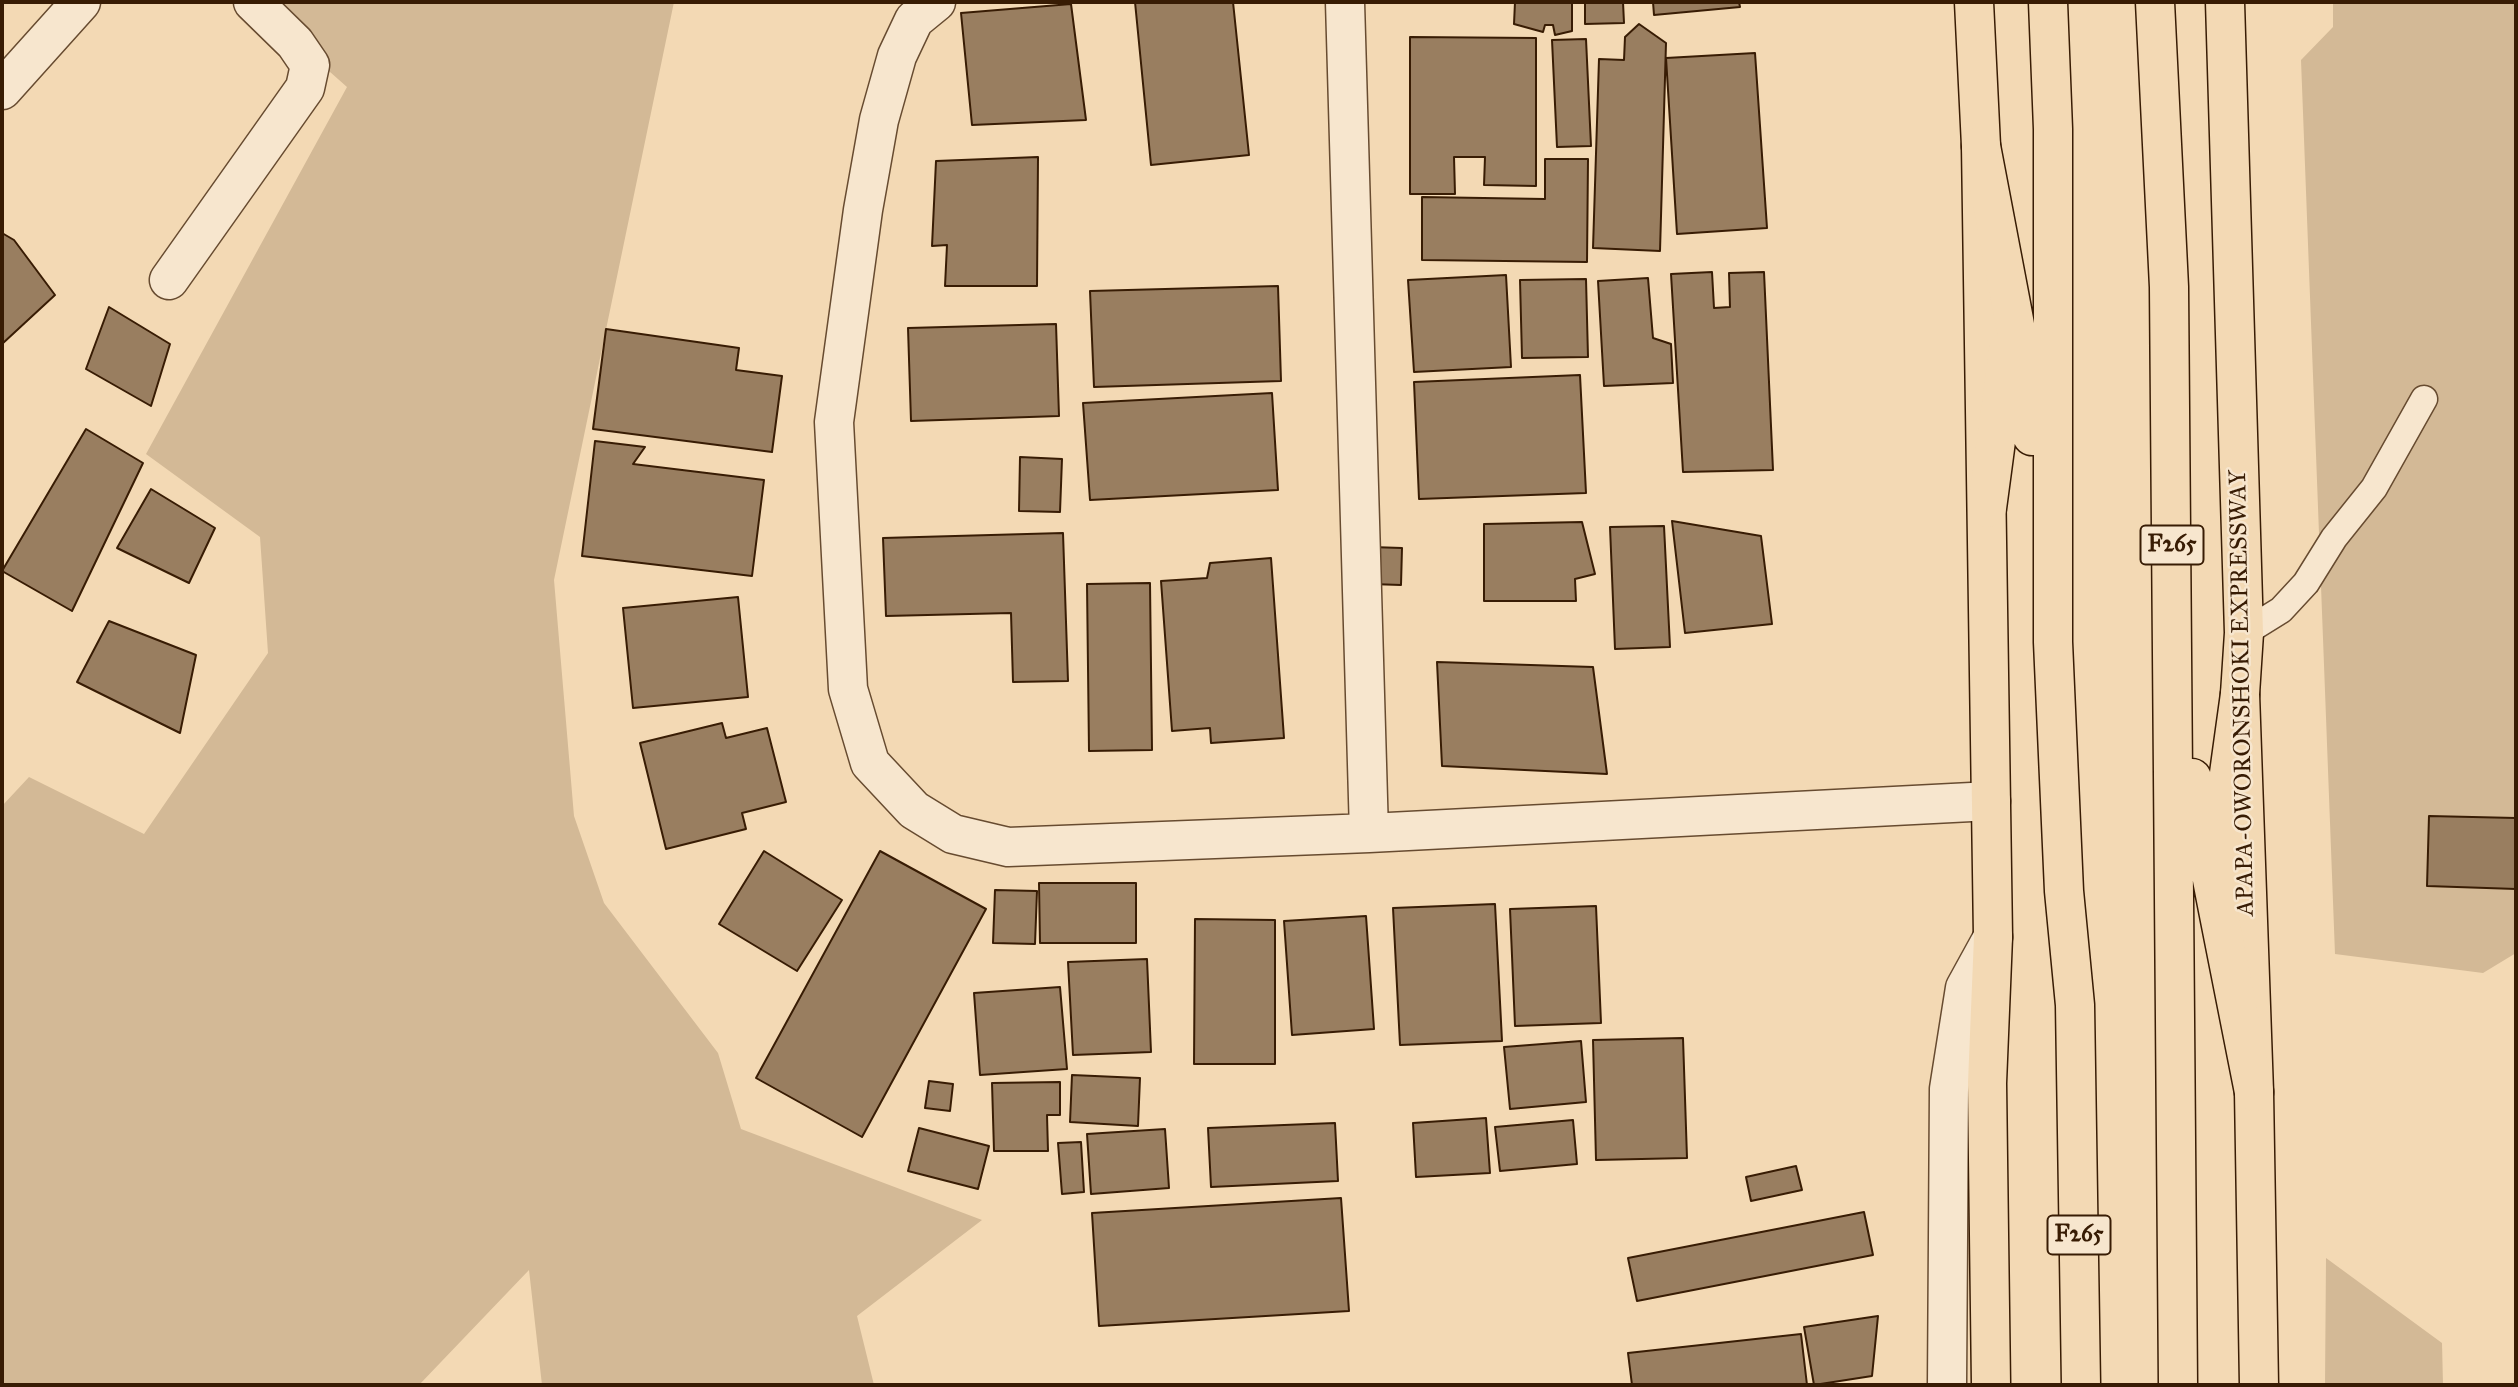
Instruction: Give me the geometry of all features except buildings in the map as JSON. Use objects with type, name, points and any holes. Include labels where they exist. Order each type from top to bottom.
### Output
[{"type":"main road","points":[[1974,2],[1981,146],[1993,937],[1987,1083],[1991,1385]]},
{"type":"main road","name":"F265","points":[[2048,2],[2053,129],[2053,642],[2076,1085],[2081,1385]]},
{"type":"main road","name":"F265","points":[[2155,2],[2169,287],[2174,679],[2173,1088],[2178,1385]]},
{"type":"main road","name":"APAPA-OWORONSHOKI EXPRESSWAY","points":[[2225,2],[2244,633],[2240,694],[2254,1092],[2259,1385]]},
{"type":"main road","points":[[1987,508],[2012,318],[2053,129]]},
{"type":"main road","points":[[1981,146],[2027,388],[2053,642]]},
{"type":"main road","points":[[2174,679],[2212,893],[2254,1092]]},
{"type":"main road","points":[[2173,1088],[2212,893],[2240,694]]},
{"type":"street","points":[[2,90],[81,2]]},
{"type":"street","points":[[169,279],[304,88],[310,65],[295,43],[253,2]]},
{"type":"street","points":[[936,2],[914,20],[897,56],[880,120],[863,210],[834,422],[848,689],[870,764],[914,810],[953,834],[1008,847],[1369,833],[1991,802]]},
{"type":"street","points":[[1345,2],[1369,833]]},
{"type":"street","points":[[1947,1385],[1952,1067],[1965,988],[1993,937]]},
{"type":"lane","points":[[2244,633],[2281,610],[2306,583],[2334,538],[2374,488],[2424,399]]},
{"type":"shaded area","points":[[251,2],[674,2],[554,580],[574,816],[604,903],[718,1053],[741,1129],[982,1220],[857,1316],[874,1385],[542,1385],[529,1270],[419,1385],[2,1385],[2,806],[29,777],[144,834],[268,653],[260,537],[146,454],[347,87]]},
{"type":"shaded area","points":[[2333,2],[2516,2],[2516,953],[2483,973],[2335,954],[2301,60],[2333,27]]},
{"type":"shaded area","points":[[2326,1258],[2442,1343],[2443,1385],[2325,1385]]}]
